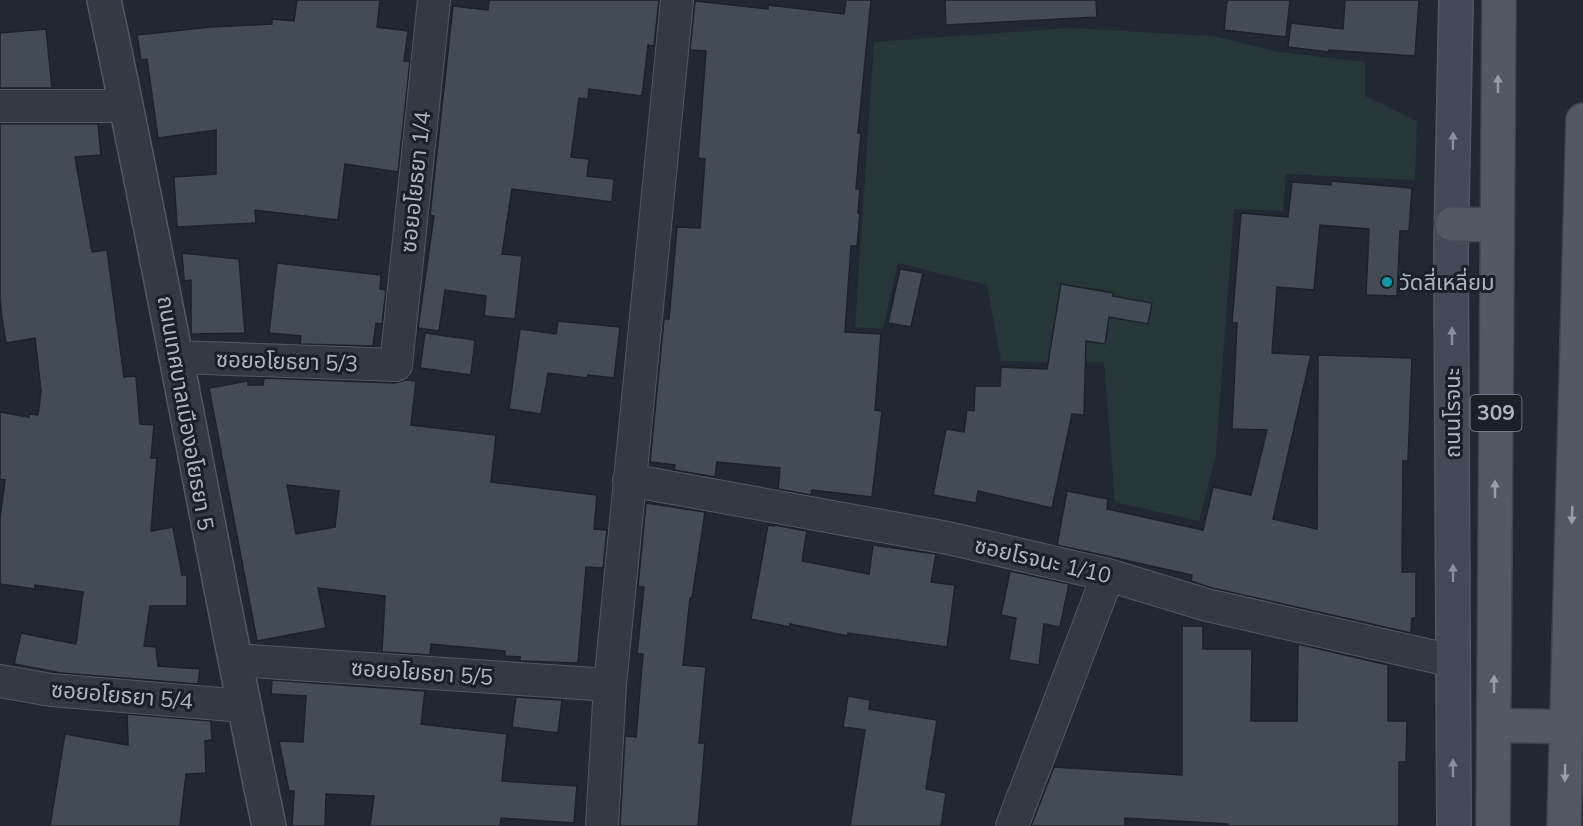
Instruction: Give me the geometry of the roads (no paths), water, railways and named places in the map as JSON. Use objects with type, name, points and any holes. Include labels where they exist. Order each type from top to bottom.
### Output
[{"type":"main road","name":"ถนนโรจนะ","points":[[1454,826],[1452,224],[1456,0]]},
{"type":"main road","name":"ถนนโรจนะ","points":[[1493,826],[1499,0]]},
{"type":"main road","points":[[1570,816],[1566,727],[1583,120]]},
{"type":"main road","points":[[1452,224],[1497,225]]},
{"type":"main road","points":[[1494,725],[1566,727]]},
{"type":"street","name":"ถนนเทศบาลเมืองอโยธยา 5","points":[[104,0],[269,826]]},
{"type":"street","name":"ซอยอโยธยา 1/4","points":[[396,365],[434,0]]},
{"type":"street","points":[[602,826],[610,685],[628,480],[677,0]]},
{"type":"street","points":[[0,106],[127,106]]},
{"type":"street","name":"ซอยอโยธยา 5/3","points":[[177,357],[396,365]]},
{"type":"street","name":"ซอยโรจนะ 1/10","points":[[628,480],[948,538],[1108,575],[1208,605],[1453,661]]},
{"type":"street","points":[[1012,826],[1108,575]]},
{"type":"street","name":"ซอยอโยธยา 5/5","points":[[235,660],[610,685]]},
{"type":"street","name":"ซอยอโยธยา 5/4","points":[[0,681],[51,690],[244,706]]},
{"type":"place","name":"วัดสี่เหลี่ยม","points":[[1387,282]]}]
